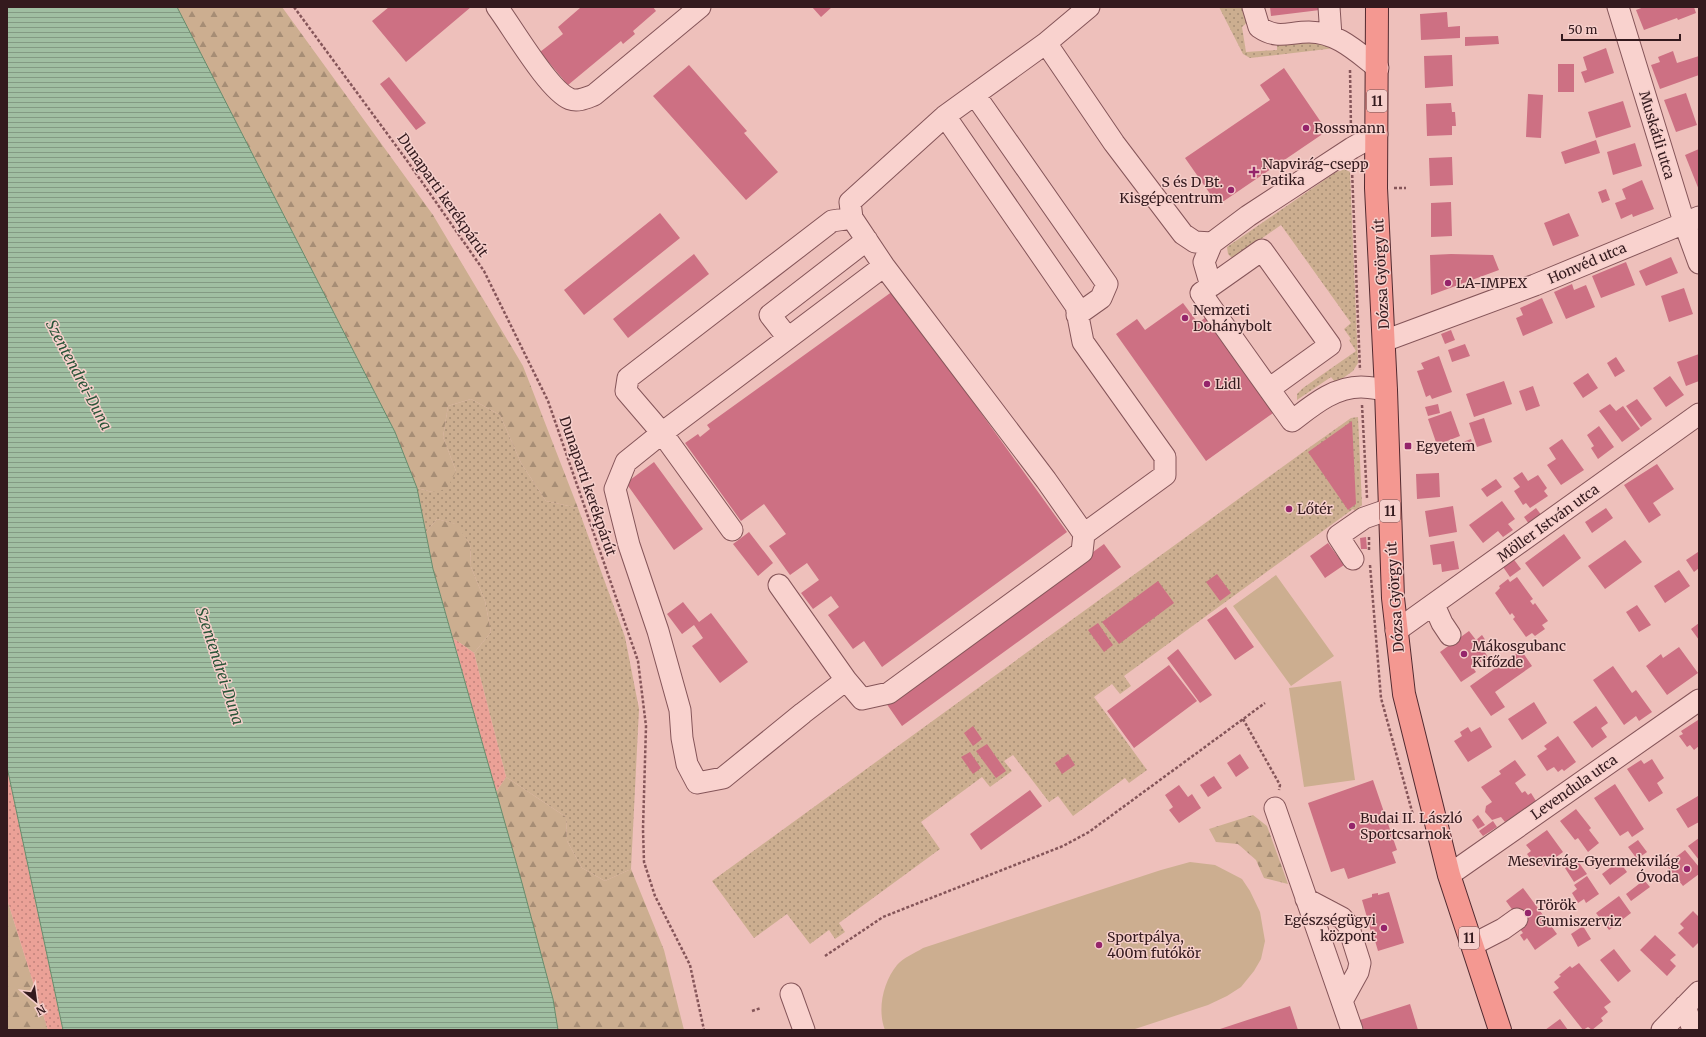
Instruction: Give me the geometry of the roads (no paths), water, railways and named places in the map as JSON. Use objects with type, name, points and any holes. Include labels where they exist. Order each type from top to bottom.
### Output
[{"type":"main road","name":"Dózsa György út","points":[[1377,7],[1378,68],[1376,188],[1384,341],[1393,598],[1396,631],[1404,694],[1448,875],[1500,1030]]},
{"type":"street","points":[[497,7],[550,83],[565,97],[578,100],[594,95],[700,7]]},
{"type":"street","points":[[779,585],[846,680],[862,700],[889,693],[1082,552],[1084,534],[1046,480],[884,266],[852,218],[850,202],[945,116],[1046,43],[1089,7]]},
{"type":"street","points":[[1253,7],[1259,27],[1267,33],[1277,36],[1309,32],[1331,36],[1350,45],[1378,68]]},
{"type":"street","points":[[1328,7],[1331,36]]},
{"type":"street","name":"Muskátli utca","points":[[1618,7],[1692,220],[1699,263]]},
{"type":"street","points":[[1046,43],[1114,143],[1183,234],[1196,242],[1212,243]]},
{"type":"street","points":[[974,95],[1107,284],[1101,298],[1078,315]]},
{"type":"street","points":[[945,116],[1076,306],[1083,342],[1165,457],[1165,475],[1084,534]]},
{"type":"street","points":[[1211,286],[1204,262],[1212,243],[1248,216],[1352,148],[1377,134]]},
{"type":"street","points":[[732,530],[662,433],[626,391],[628,378],[832,221],[852,218]]},
{"type":"street","name":"Honvéd utca","points":[[1384,341],[1535,285],[1692,220]]},
{"type":"street","points":[[788,338],[770,315],[867,240]]},
{"type":"street","points":[[1269,389],[1330,345],[1262,250],[1201,293],[1269,389],[1292,421],[1324,397],[1343,389],[1361,387],[1386,390]]},
{"type":"street","points":[[846,680],[723,778],[697,784],[687,764],[682,738],[680,710],[658,631],[629,545],[615,490],[626,462],[662,433],[884,266]]},
{"type":"street","name":"Möller István utca","points":[[1396,631],[1699,414]]},
{"type":"street","points":[[1352,559],[1338,536],[1364,518],[1390,509]]},
{"type":"street","points":[[1434,605],[1442,623],[1450,635]]},
{"type":"street","name":"Levendula utca","points":[[1448,875],[1699,700]]},
{"type":"street","points":[[1275,808],[1352,1030]]},
{"type":"street","points":[[1306,899],[1342,918],[1348,925],[1360,962],[1358,972],[1342,1001]]},
{"type":"street","points":[[1472,945],[1511,921]]},
{"type":"street","points":[[791,994],[804,1030]]},
{"type":"street","points":[[1662,1030],[1692,999]]},
{"type":"street","points":[[1692,999],[1693,1030]]},
{"type":"water","name":"Szentendrei-Duna","points":[[7,7],[177,7],[395,432],[417,488],[433,569],[522,883],[553,999],[558,1030],[63,1030],[7,767]]},
{"type":"place","name":"Rossmann","points":[[1306,128]]},
{"type":"place","name":"Napvirág-csepp Patika","points":[[1254,172]]},
{"type":"place","name":"S és D Bt. Kisgépcentrum","points":[[1231,190]]},
{"type":"place","name":"LA-IMPEX","points":[[1448,283]]},
{"type":"place","name":"Nemzeti Dohánybolt","points":[[1185,318]]},
{"type":"place","name":"Lidl","points":[[1207,384]]},
{"type":"place","name":"Egyetem","points":[[1408,446]]},
{"type":"place","name":"Lőtér","points":[[1289,509]]},
{"type":"place","name":"Mákosgubanc Kifőzde","points":[[1464,654]]},
{"type":"place","name":"Budai II. László Sportcsarnok","points":[[1352,826]]},
{"type":"place","name":"Mesevirág-Gyermekvilág Óvoda","points":[[1687,869]]},
{"type":"place","name":"Török Gumiszerviz","points":[[1528,913]]},
{"type":"place","name":"Egészségügyi központ","points":[[1384,928]]},
{"type":"place","name":"Sportpálya, 400m futókör","points":[[1099,945]]}]
